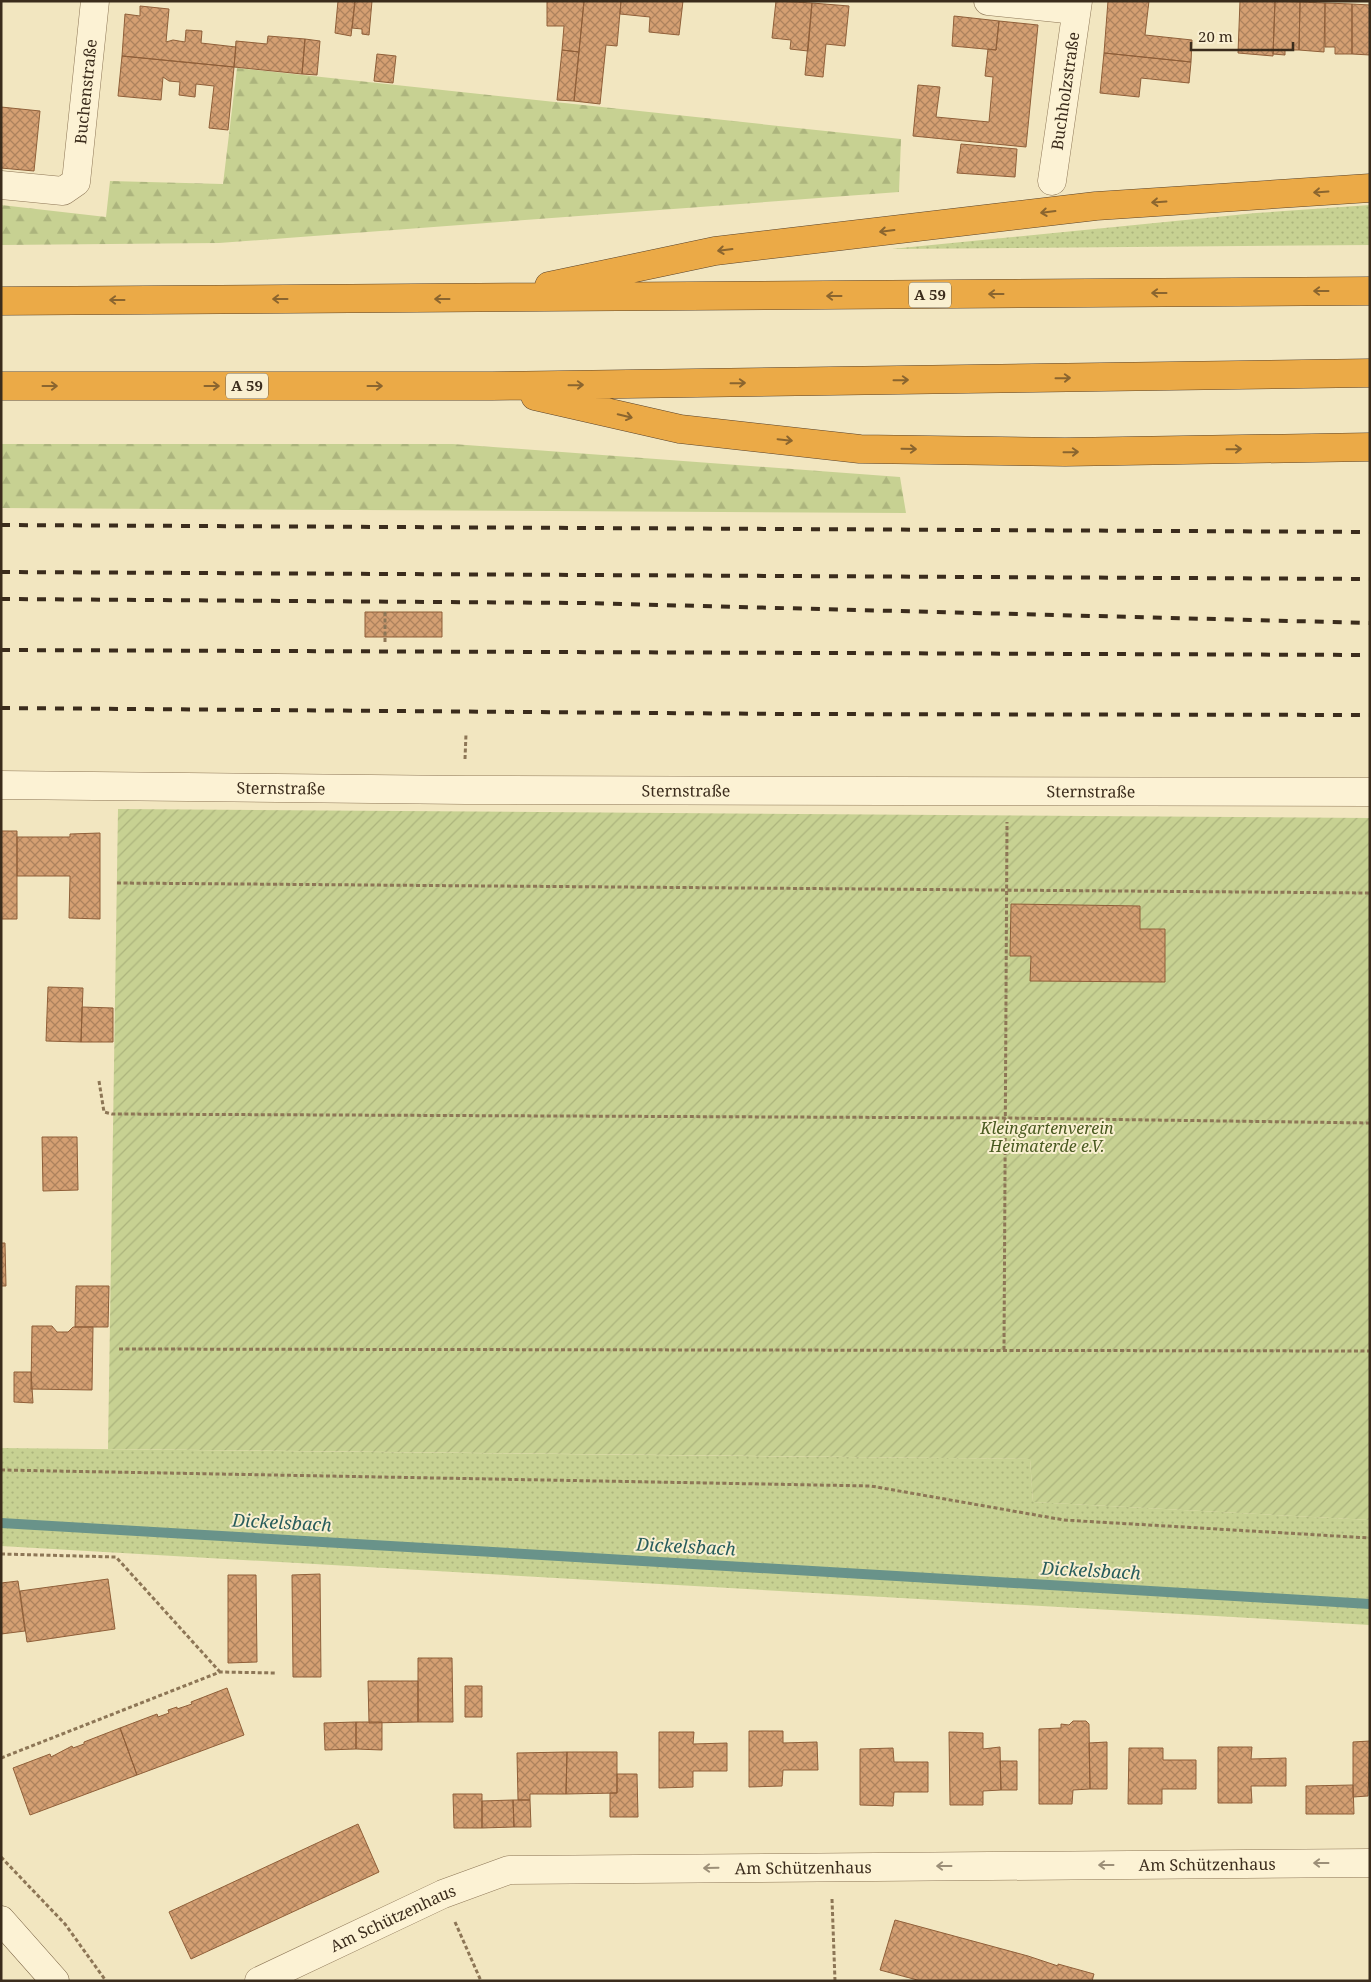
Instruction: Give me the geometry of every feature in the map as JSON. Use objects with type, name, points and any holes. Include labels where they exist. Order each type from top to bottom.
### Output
[{"type":"highway","name":"A 59","points":[[491,298],[715,251],[1096,206],[1370,188]]},
{"type":"highway","name":"A 59","points":[[1,301],[1370,291]]},
{"type":"highway","name":"A 59","points":[[1,386],[492,386],[1370,373]]},
{"type":"highway","points":[[492,386],[680,429],[860,449],[1065,452],[1370,447]]},
{"type":"street","name":"Buchenstraße","points":[[1,185],[63,190],[76,182],[96,1]]},
{"type":"street","points":[[988,1],[1077,6]]},
{"type":"street","name":"Buchholzstraße","points":[[1052,181],[1077,6]]},
{"type":"street","name":"Sternstraße","points":[[1,785],[475,790],[1370,792]]},
{"type":"street","name":"Am Schützenhaus","points":[[259,1981],[442,1894],[509,1870],[1370,1863]]},
{"type":"street","points":[[1,1920],[55,1981]]},
{"type":"path","points":[[385,610],[385,642]]},
{"type":"path","points":[[1004,1350],[1007,815]]},
{"type":"path","points":[[117,882],[1370,893]]},
{"type":"path","points":[[98,1081],[104,1112],[112,1114],[1006,1118],[1370,1123]]},
{"type":"path","points":[[119,1349],[1370,1352]]},
{"type":"path","points":[[1,1470],[871,1486],[1064,1520],[1370,1538]]},
{"type":"path","points":[[1,1554],[116,1557],[220,1672]]},
{"type":"path","points":[[1,1758],[220,1672],[278,1673]]},
{"type":"path","points":[[1,1858],[65,1924],[106,1981]]},
{"type":"path","points":[[831,1866],[835,1981]]},
{"type":"path","points":[[442,1894],[480,1981]]},
{"type":"green space","points":[[237,68],[901,139],[899,192],[219,243],[1,245],[1,205],[106,217],[110,181],[223,184]]},
{"type":"green space","points":[[1370,205],[1370,245],[891,249],[1256,213]]},
{"type":"green space","points":[[1,444],[453,444],[900,477],[906,513],[1,508]]},
{"type":"green space","name":"Kleingartenverein Heimaterde e.V.","points":[[118,809],[1370,818],[1370,1520],[1033,1502],[1030,1459],[108,1449]]},
{"type":"green space","points":[[1,1448],[1030,1459],[1033,1502],[1370,1520],[1370,1625],[1,1546]]},
{"type":"building","points":[[338,1],[355,1],[351,36],[335,33]]},
{"type":"building","points":[[355,1],[372,1],[369,35],[362,34],[362,29],[352,28]]},
{"type":"building","points":[[547,1],[584,1],[579,52],[562,50],[564,26],[547,26]]},
{"type":"building","points":[[584,1],[621,1],[617,46],[606,45],[600,104],[574,101]]},
{"type":"building","points":[[621,1],[683,1],[679,35],[649,32],[650,17],[620,14]]},
{"type":"building","points":[[776,1],[812,3],[808,51],[790,49],[791,40],[772,38]]},
{"type":"building","points":[[1108,1],[1149,1],[1145,35],[1192,40],[1191,62],[1104,53]]},
{"type":"building","points":[[1240,1],[1275,1],[1273,56],[1238,53]]},
{"type":"building","points":[[1275,1],[1300,2],[1299,50],[1285,50],[1285,55],[1273,54]]},
{"type":"building","points":[[1300,2],[1325,3],[1324,52],[1299,50]]},
{"type":"building","points":[[812,3],[849,6],[845,46],[826,44],[823,77],[805,75]]},
{"type":"building","points":[[1325,3],[1352,4],[1352,54],[1335,54],[1335,47],[1325,47]]},
{"type":"building","points":[[1352,4],[1370,5],[1370,55],[1352,54]]},
{"type":"building","points":[[140,6],[169,9],[166,42],[173,40],[185,42],[186,30],[202,31],[201,43],[236,47],[234,67],[122,56],[125,14],[140,16]]},
{"type":"building","points":[[954,16],[999,21],[996,50],[952,46]]},
{"type":"building","points":[[999,21],[1038,25],[1026,147],[913,136],[918,85],[940,87],[936,117],[989,122],[993,77],[985,76],[988,49],[996,50]]},
{"type":"building","points":[[268,36],[305,39],[302,74],[234,67],[236,41],[267,44]]},
{"type":"building","points":[[305,39],[320,41],[317,75],[302,74]]},
{"type":"building","points":[[562,50],[579,52],[574,101],[557,100]]},
{"type":"building","points":[[1104,53],[1191,62],[1189,83],[1141,78],[1139,97],[1100,93]]},
{"type":"building","points":[[377,54],[396,56],[393,83],[374,81]]},
{"type":"building","points":[[122,56],[234,67],[228,130],[209,128],[214,86],[196,84],[195,97],[179,95],[180,82],[169,81],[163,77],[161,100],[118,96]]},
{"type":"building","points":[[1,107],[40,111],[34,171],[1,168]]},
{"type":"building","points":[[961,144],[1017,149],[1015,177],[957,173]]},
{"type":"building","points":[[365,612],[442,612],[442,637],[365,637]]},
{"type":"building","points":[[1,831],[17,831],[17,919],[1,919]]},
{"type":"building","points":[[100,833],[100,919],[69,918],[70,876],[17,876],[17,837],[70,837],[70,834]]},
{"type":"building","points":[[1011,904],[1140,906],[1140,929],[1165,929],[1165,982],[1030,981],[1031,956],[1010,956]]},
{"type":"building","points":[[48,987],[83,988],[81,1042],[46,1041]]},
{"type":"building","points":[[82,1007],[113,1008],[113,1042],[81,1042]]},
{"type":"building","points":[[42,1137],[77,1137],[78,1190],[43,1191]]},
{"type":"building","points":[[1,1243],[5,1243],[6,1286],[1,1286]]},
{"type":"building","points":[[76,1286],[109,1286],[108,1327],[75,1327]]},
{"type":"building","points":[[32,1326],[52,1326],[57,1332],[68,1332],[73,1327],[93,1327],[92,1390],[31,1389]]},
{"type":"building","points":[[14,1372],[31,1372],[33,1403],[14,1402]]},
{"type":"building","points":[[320,1574],[321,1677],[293,1677],[292,1575]]},
{"type":"building","points":[[228,1575],[256,1575],[257,1662],[228,1663]]},
{"type":"building","points":[[108,1579],[115,1629],[27,1642],[20,1591]]},
{"type":"building","points":[[18,1581],[25,1631],[1,1634],[1,1583]]},
{"type":"building","points":[[418,1658],[452,1658],[453,1722],[418,1722]]},
{"type":"building","points":[[368,1681],[418,1681],[418,1722],[369,1723]]},
{"type":"building","points":[[465,1686],[482,1686],[482,1717],[465,1717]]},
{"type":"building","points":[[227,1688],[244,1735],[137,1775],[120,1728],[157,1714],[158,1717],[169,1713],[168,1710],[192,1704],[191,1702]]},
{"type":"building","points":[[1073,1721],[1086,1721],[1089,1724],[1090,1789],[1073,1790],[1072,1804],[1039,1804],[1039,1729],[1061,1728],[1061,1724],[1069,1725]]},
{"type":"building","points":[[356,1722],[356,1749],[325,1750],[324,1723]]},
{"type":"building","points":[[356,1722],[382,1722],[382,1750],[356,1749]]},
{"type":"building","points":[[120,1728],[137,1775],[30,1815],[13,1768],[50,1754],[51,1757],[72,1746],[73,1748],[84,1744],[84,1742]]},
{"type":"building","points":[[749,1731],[783,1731],[783,1743],[817,1742],[818,1770],[783,1770],[782,1786],[749,1787]]},
{"type":"building","points":[[659,1732],[694,1732],[693,1744],[727,1743],[727,1771],[693,1771],[693,1787],[659,1788]]},
{"type":"building","points":[[949,1732],[983,1733],[983,1749],[1000,1747],[1001,1790],[983,1791],[983,1805],[950,1805]]},
{"type":"building","points":[[1370,1741],[1368,1796],[1353,1797],[1353,1742]]},
{"type":"building","points":[[1107,1742],[1107,1789],[1090,1789],[1089,1743]]},
{"type":"building","points":[[1218,1747],[1252,1747],[1251,1759],[1286,1758],[1286,1786],[1251,1786],[1252,1803],[1218,1803]]},
{"type":"building","points":[[893,1748],[894,1762],[928,1762],[928,1792],[894,1792],[893,1806],[860,1805],[860,1749]]},
{"type":"building","points":[[1129,1748],[1163,1748],[1163,1760],[1196,1760],[1196,1789],[1162,1789],[1162,1804],[1128,1804]]},
{"type":"building","points":[[567,1752],[617,1752],[617,1793],[566,1794]]},
{"type":"building","points":[[567,1752],[566,1794],[530,1794],[530,1800],[518,1800],[517,1753]]},
{"type":"building","points":[[1000,1761],[1017,1761],[1017,1790],[1001,1790]]},
{"type":"building","points":[[617,1774],[637,1774],[638,1817],[610,1817],[610,1793],[617,1793]]},
{"type":"building","points":[[1353,1785],[1354,1814],[1306,1814],[1306,1786]]},
{"type":"building","points":[[453,1794],[482,1794],[482,1828],[454,1828]]},
{"type":"building","points":[[513,1800],[514,1827],[482,1828],[482,1801]]},
{"type":"building","points":[[513,1800],[530,1800],[531,1827],[514,1827]]},
{"type":"building","points":[[358,1824],[379,1872],[191,1959],[169,1912]]},
{"type":"building","points":[[895,1920],[1058,1966],[1058,1964],[1094,1974],[1092,1981],[921,1981],[880,1970]]},
{"type":"waterway","name":"Dickelsbach","points":[[1,1523],[1370,1604]]},
{"type":"railway","points":[[1,525],[1370,532]]},
{"type":"railway","points":[[1,572],[1370,579]]},
{"type":"railway","points":[[1,599],[582,603],[1370,623]]},
{"type":"railway","points":[[1,650],[1370,655]]},
{"type":"railway","points":[[1,708],[789,714],[1370,715]]}]
